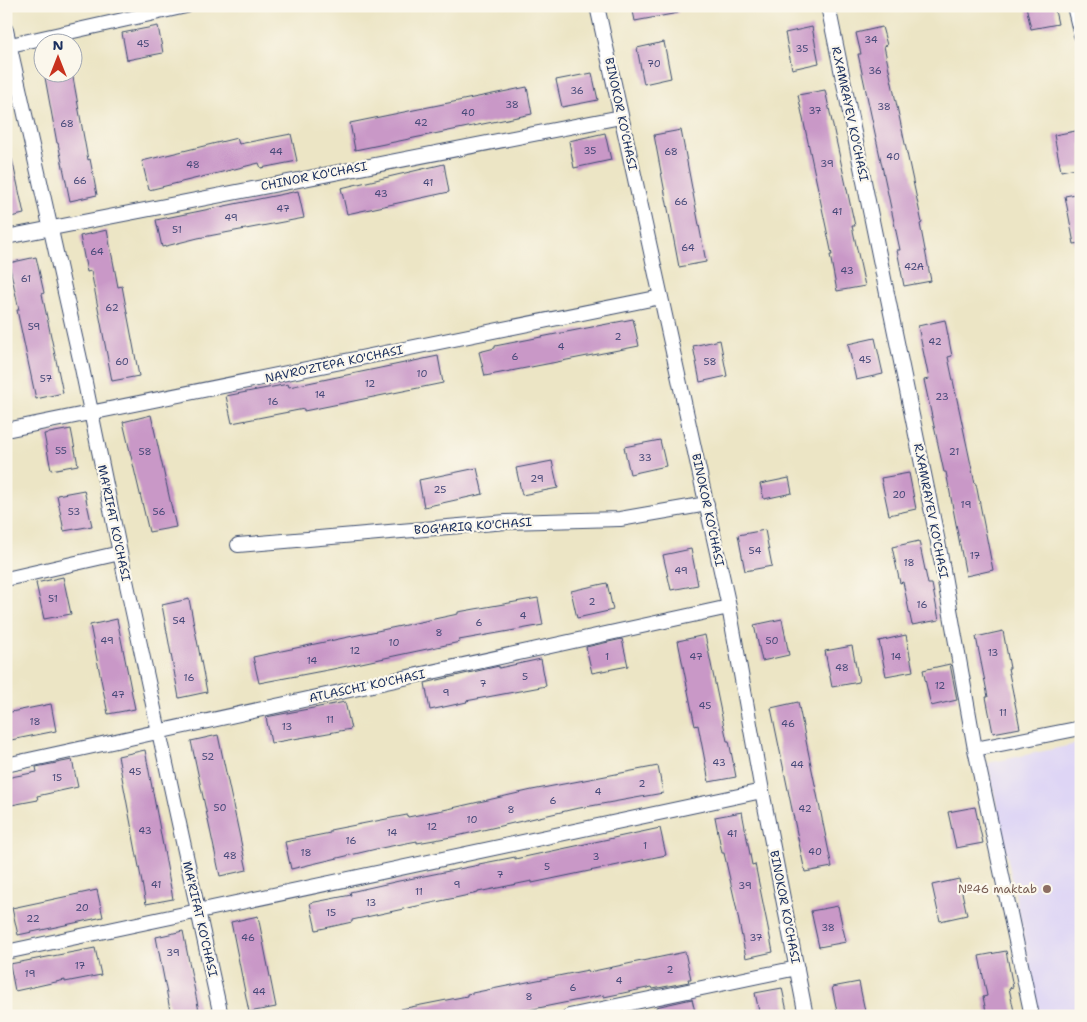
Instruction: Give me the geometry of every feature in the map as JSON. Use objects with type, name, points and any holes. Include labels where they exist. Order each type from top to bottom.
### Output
[{"type":"street","points":[[8,45],[186,6]]},
{"type":"street","name":"BINOKOR KO'CHASI","points":[[597,6],[729,606],[762,791],[806,1016]]},
{"type":"street","name":"R.XAMRAYEV KO'CHASI","points":[[828,6],[938,542],[974,749],[1032,1016]]},
{"type":"street","points":[[1074,6],[1081,35]]},
{"type":"street","name":"MA'RIFAT KO'CHASI","points":[[6,30],[92,414],[120,553],[221,1016]]},
{"type":"street","name":"CHINOR KO'CHASI","points":[[6,237],[622,118]]},
{"type":"street","name":"NAVRO'ZTEPA KO'CHASI","points":[[6,430],[661,297]]},
{"type":"street","name":"BOG'ARIQ KO'CHASI","points":[[238,545],[506,522],[620,519],[707,504]]},
{"type":"street","points":[[6,579],[120,553]]},
{"type":"street","name":"ATLASCHI KO'CHASI","points":[[6,765],[729,606]]},
{"type":"street","points":[[974,749],[1081,728]]},
{"type":"street","points":[[6,952],[762,791]]},
{"type":"street","points":[[569,1016],[797,968]]},
{"type":"shaded area","name":"№46 maktab","points":[[1081,743],[1081,1016],[1040,1016],[988,763]]},
{"type":"building","points":[[632,6],[678,6],[678,13],[635,21]]},
{"type":"building","points":[[1026,6],[1054,6],[1058,24],[1031,29]]},
{"type":"building","points":[[158,26],[163,53],[127,60],[122,33]]},
{"type":"building","points":[[812,27],[819,63],[792,69],[785,33]]},
{"type":"building","points":[[882,27],[887,45],[884,46],[922,223],[920,224],[931,281],[904,286],[897,250],[900,250],[858,54],[861,54],[856,33]]},
{"type":"building","points":[[664,42],[671,78],[644,84],[637,48]]},
{"type":"building","points":[[592,73],[598,100],[562,107],[556,80]]},
{"type":"building","points":[[46,82],[74,82],[88,160],[90,159],[97,195],[70,201]]},
{"type":"building","points":[[527,87],[532,114],[355,150],[350,123]]},
{"type":"building","points":[[825,90],[855,226],[852,226],[865,286],[837,291],[830,255],[832,255],[798,95]]},
{"type":"building","points":[[681,130],[706,262],[679,267],[654,135]]},
{"type":"building","points":[[1081,130],[1081,167],[1061,171],[1054,135]]},
{"type":"building","points":[[605,133],[611,160],[574,168],[569,141]]},
{"type":"building","points":[[291,134],[297,161],[261,168],[259,163],[149,190],[142,161],[237,138],[239,144]]},
{"type":"building","points":[[12,159],[24,214],[6,218],[6,160]]},
{"type":"building","points":[[444,164],[449,192],[347,214],[341,188]]},
{"type":"building","points":[[298,191],[304,218],[198,238],[162,247],[156,220]]},
{"type":"building","points":[[1081,193],[1081,243],[1074,244],[1065,196]]},
{"type":"building","points":[[107,230],[118,287],[122,286],[139,376],[112,381],[91,271],[87,272],[80,236]]},
{"type":"building","points":[[36,257],[63,393],[36,399],[9,263]]},
{"type":"building","points":[[633,319],[639,346],[485,376],[479,352],[495,348],[495,346]]},
{"type":"building","points":[[945,320],[952,356],[948,357],[993,570],[966,576],[946,472],[944,472],[924,380],[929,379],[918,326]]},
{"type":"building","points":[[875,338],[883,374],[856,380],[848,344]]},
{"type":"building","points":[[720,340],[727,376],[700,382],[693,346]]},
{"type":"building","points":[[438,356],[443,383],[304,411],[304,409],[232,423],[226,396],[288,384],[289,387]]},
{"type":"building","points":[[151,415],[176,527],[149,532],[123,422]]},
{"type":"building","points":[[71,429],[78,465],[51,470],[44,434]]},
{"type":"building","points":[[660,440],[666,466],[630,474],[624,447]]},
{"type":"building","points":[[552,461],[558,488],[522,495],[516,468]]},
{"type":"building","points":[[477,468],[483,494],[424,507],[419,480]]},
{"type":"building","points":[[909,473],[916,509],[889,515],[881,478]]},
{"type":"building","points":[[789,478],[792,493],[764,499],[760,484]]},
{"type":"building","points":[[84,490],[92,526],[64,531],[57,495]]},
{"type":"building","points":[[765,530],[772,566],[745,571],[738,535]]},
{"type":"building","points":[[919,541],[928,584],[932,584],[939,620],[912,625],[903,582],[900,583],[892,547]]},
{"type":"building","points":[[691,549],[698,585],[671,590],[663,555]]},
{"type":"building","points":[[63,577],[71,614],[44,619],[36,583]]},
{"type":"building","points":[[607,583],[613,610],[577,618],[571,591]]},
{"type":"building","points":[[538,598],[543,625],[459,640],[460,642],[259,683],[253,657],[458,614],[458,612]]},
{"type":"building","points":[[189,599],[207,692],[179,698],[162,605]]},
{"type":"building","points":[[117,619],[135,709],[108,714],[90,625]]},
{"type":"building","points":[[782,619],[789,655],[762,661],[754,625]]},
{"type":"building","points":[[1003,631],[1020,728],[993,733],[976,637]]},
{"type":"building","points":[[705,635],[736,777],[709,782],[698,725],[695,726],[678,641]]},
{"type":"building","points":[[906,635],[913,671],[886,676],[879,641]]},
{"type":"building","points":[[622,639],[628,666],[592,673],[586,647]]},
{"type":"building","points":[[852,646],[859,682],[832,687],[825,651]]},
{"type":"building","points":[[541,659],[546,686],[466,701],[430,710],[425,683],[499,666],[499,668]]},
{"type":"building","points":[[950,664],[957,700],[931,706],[923,670]]},
{"type":"building","points":[[345,702],[351,729],[271,743],[266,717]]},
{"type":"building","points":[[798,702],[832,867],[805,872],[771,708]]},
{"type":"building","points":[[51,704],[56,731],[6,741],[6,713]]},
{"type":"building","points":[[218,735],[247,870],[220,876],[191,741]]},
{"type":"building","points":[[145,750],[173,899],[146,904],[118,756]]},
{"type":"building","points":[[72,760],[78,787],[37,796],[38,800],[6,806],[6,778],[37,772],[36,767]]},
{"type":"building","points":[[658,766],[663,793],[574,809],[457,836],[376,849],[291,869],[285,842],[330,833],[330,830],[407,815],[408,817],[532,790]]},
{"type":"building","points":[[975,807],[983,843],[956,848],[948,812]]},
{"type":"building","points":[[742,812],[752,865],[755,864],[773,952],[746,958],[715,817]]},
{"type":"building","points":[[660,828],[666,855],[532,883],[532,881],[478,892],[352,920],[352,922],[316,930],[310,903],[351,895],[350,892],[399,881],[515,857],[515,859]]},
{"type":"building","points":[[959,879],[967,915],[940,921],[932,885]]},
{"type":"building","points":[[97,890],[103,917],[18,935],[12,908]]},
{"type":"building","points":[[838,906],[846,942],[819,947],[811,911]]},
{"type":"building","points":[[258,916],[276,1007],[249,1012],[231,922]]},
{"type":"building","points":[[183,931],[200,1016],[171,1016],[156,937]]},
{"type":"building","points":[[95,948],[101,975],[65,982],[65,980],[15,991],[10,964]]},
{"type":"building","points":[[1006,951],[1013,987],[1009,988],[1015,1016],[987,1016],[983,997],[987,996],[979,956]]},
{"type":"building","points":[[685,952],[691,979],[688,979],[689,982],[653,989],[652,987],[604,997],[604,995],[498,1016],[402,1016],[401,1009],[467,996],[467,994]]},
{"type":"building","points":[[859,982],[866,1016],[838,1016],[832,987]]},
{"type":"building","points":[[782,988],[788,1016],[760,1016],[755,993]]},
{"type":"building","points":[[692,999],[696,1016],[658,1016],[656,1007]]},
{"type":"place","name":"№46 maktab","points":[[1047,889]]}]
